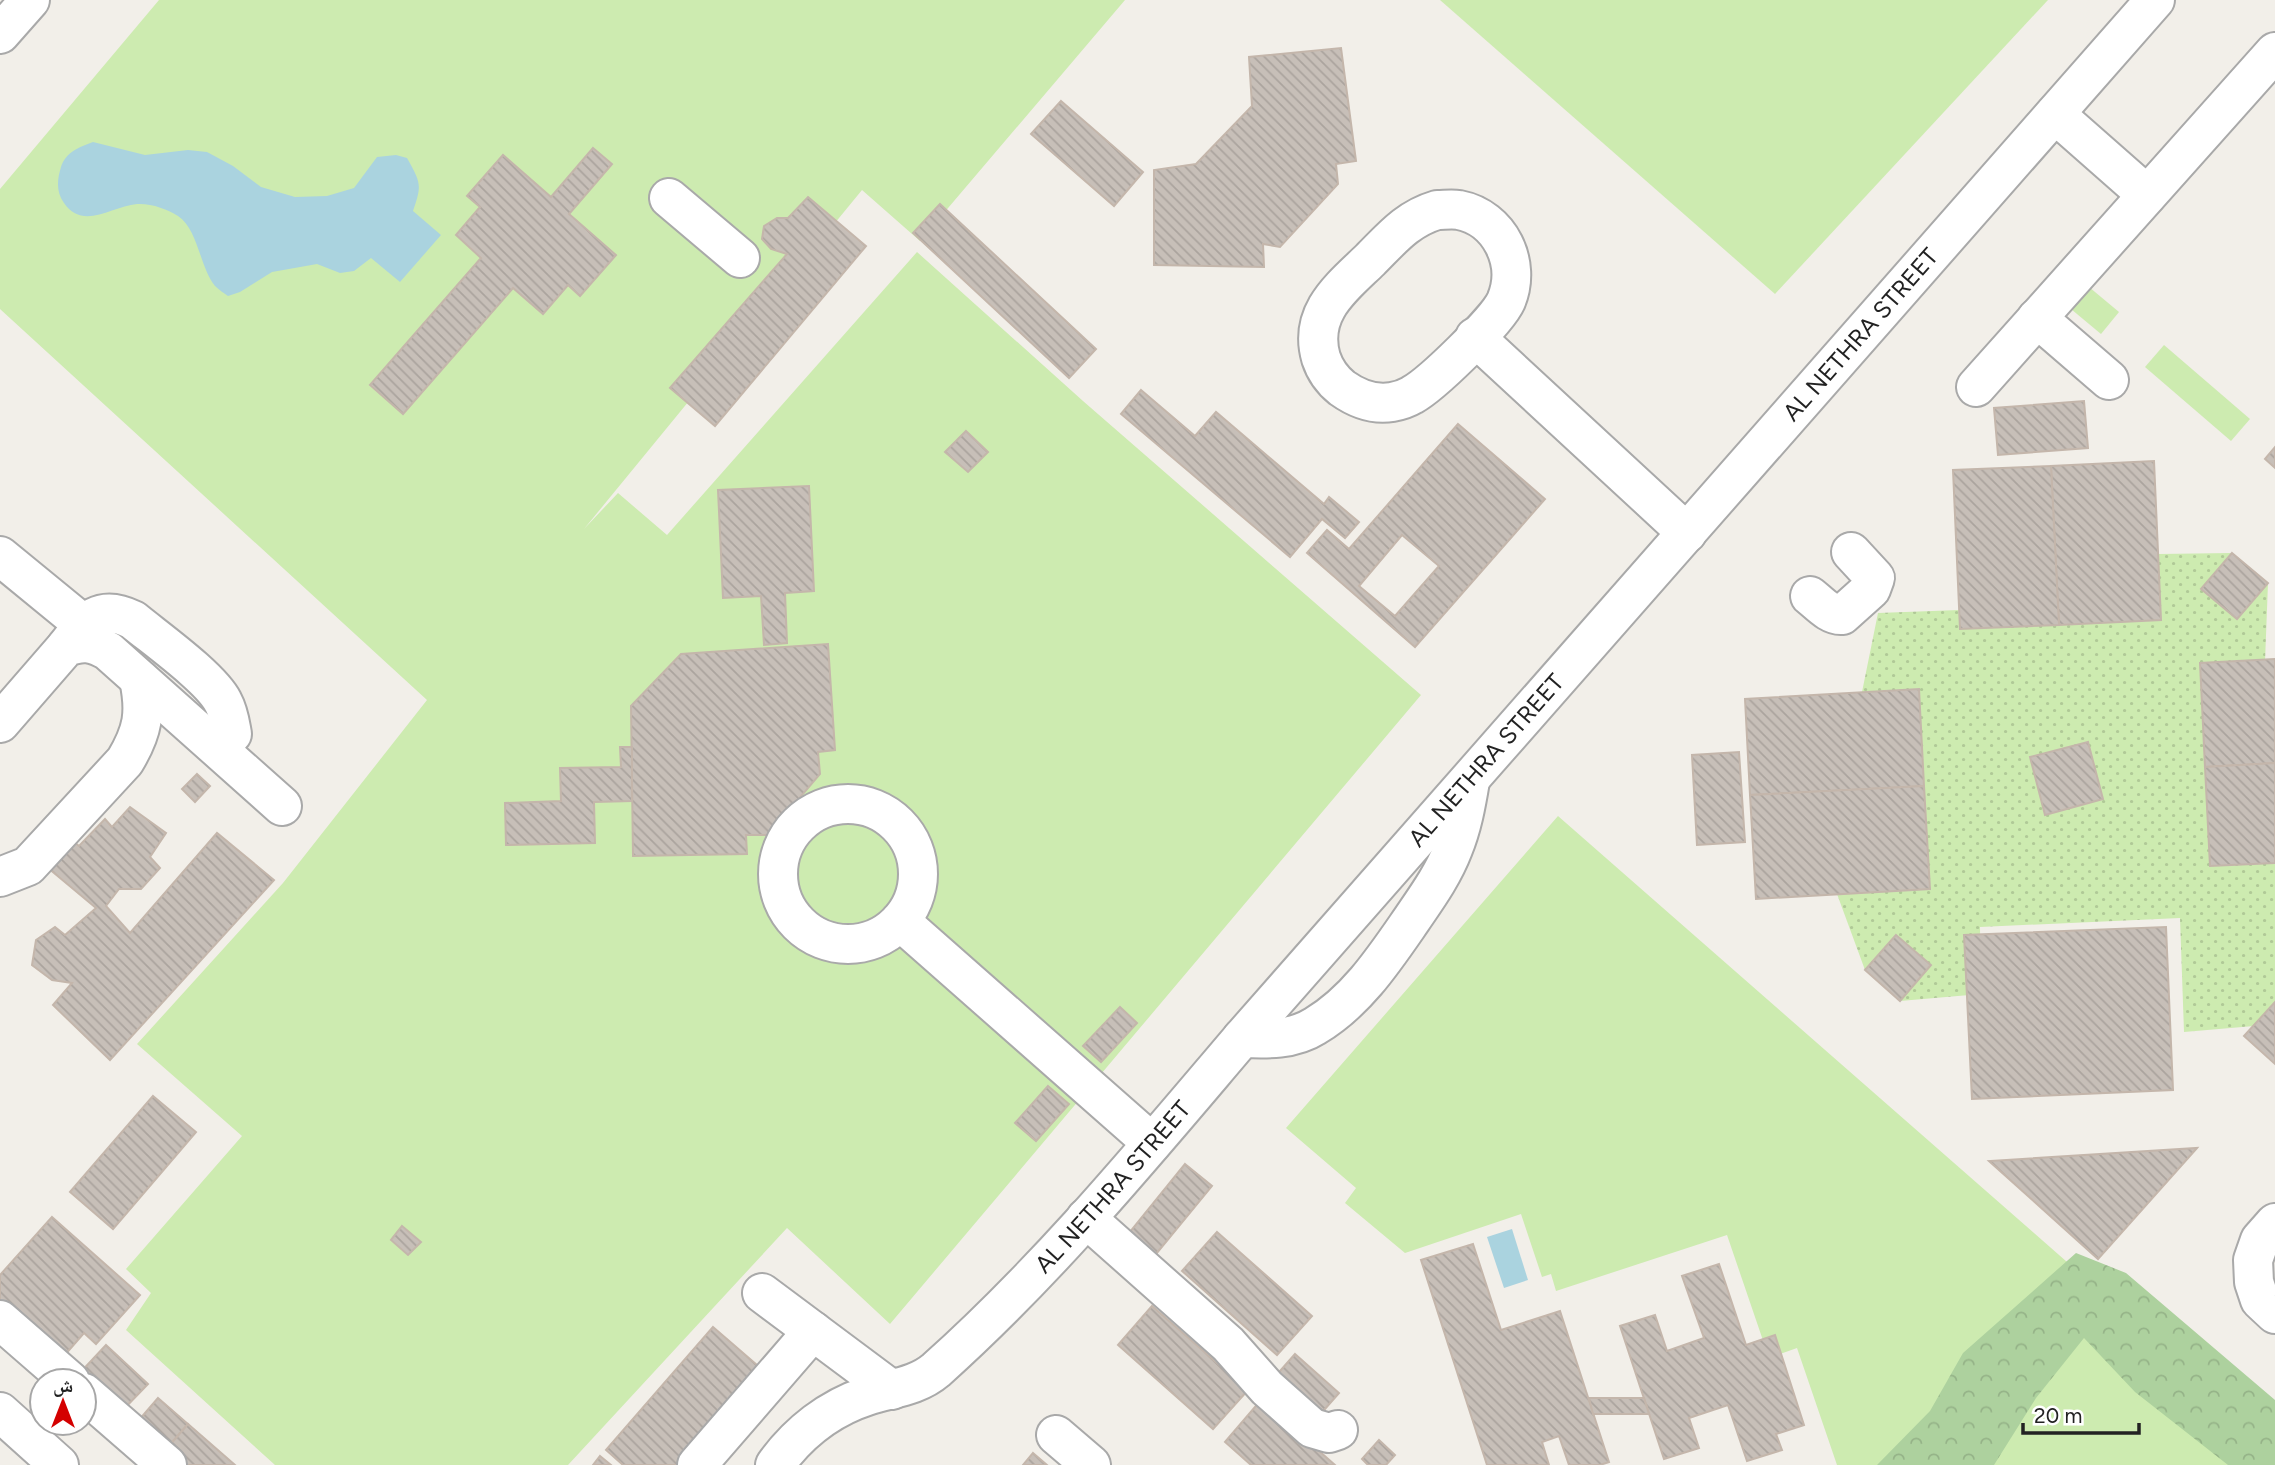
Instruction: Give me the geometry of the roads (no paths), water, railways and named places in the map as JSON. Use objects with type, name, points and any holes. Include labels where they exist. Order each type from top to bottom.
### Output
[{"type":"street","points":[[0,34],[30,0]]},
{"type":"street","name":"AL NETHRA STREET","points":[[775,1465],[803,1432],[832,1411],[866,1396],[914,1384],[934,1372],[1012,1299],[2155,0]]},
{"type":"street","points":[[1976,387],[2275,52]]},
{"type":"street","points":[[2055,114],[2147,195]]},
{"type":"street","points":[[669,198],[740,258]]},
{"type":"street","points":[[1437,210],[1458,210],[1477,216],[1493,228],[1505,245],[1511,264],[1511,284],[1505,303],[1475,337],[1427,384],[1411,396],[1392,402],[1352,396],[1336,383],[1324,367],[1318,348],[1318,327],[1325,309],[1336,293],[1402,228],[1419,216],[1437,210]]},
{"type":"street","points":[[2037,318],[2109,380]]},
{"type":"street","points":[[1475,337],[1687,533]]},
{"type":"street","points":[[1810,596],[1836,616],[1847,612],[1871,589],[1875,578],[1851,552]]},
{"type":"street","points":[[0,556],[80,642],[95,643],[107,651],[282,806]]},
{"type":"street","points":[[0,723],[75,635],[94,616],[107,612],[121,614],[133,620],[212,686],[222,700],[232,734]]},
{"type":"street","points":[[0,877],[28,866],[124,761],[136,742],[143,721],[139,679]]},
{"type":"street","points":[[1242,1038],[1279,1040],[1314,1027],[1374,974],[1436,884],[1453,851],[1464,816],[1470,779]]},
{"type":"street","points":[[900,921],[1152,1143]]},
{"type":"street","points":[[1086,1218],[1228,1344],[1267,1388],[1312,1428],[1329,1433],[1338,1430]]},
{"type":"street","points":[[2275,1223],[2260,1240],[2253,1261],[2254,1282],[2260,1300],[2275,1314]]},
{"type":"street","points":[[762,1293],[892,1390]]},
{"type":"street","points":[[0,1320],[54,1367]]},
{"type":"street","points":[[697,1465],[813,1331]]},
{"type":"street","points":[[98,1405],[167,1465]]},
{"type":"street","points":[[0,1412],[59,1465]]},
{"type":"street","points":[[1056,1435],[1091,1465]]},
{"type":"water","points":[[93,142],[145,155],[188,150],[207,152],[233,166],[261,187],[295,197],[327,196],[354,188],[377,157],[396,155],[407,158],[419,184],[413,211],[441,235],[400,282],[371,258],[354,271],[340,273],[317,264],[272,272],[240,292],[228,296],[215,286],[190,230],[174,213],[137,204],[89,216],[72,211],[64,203],[58,186],[63,162],[74,151]]},
{"type":"water","points":[[1512,1229],[1528,1280],[1504,1288],[1487,1237]]}]
